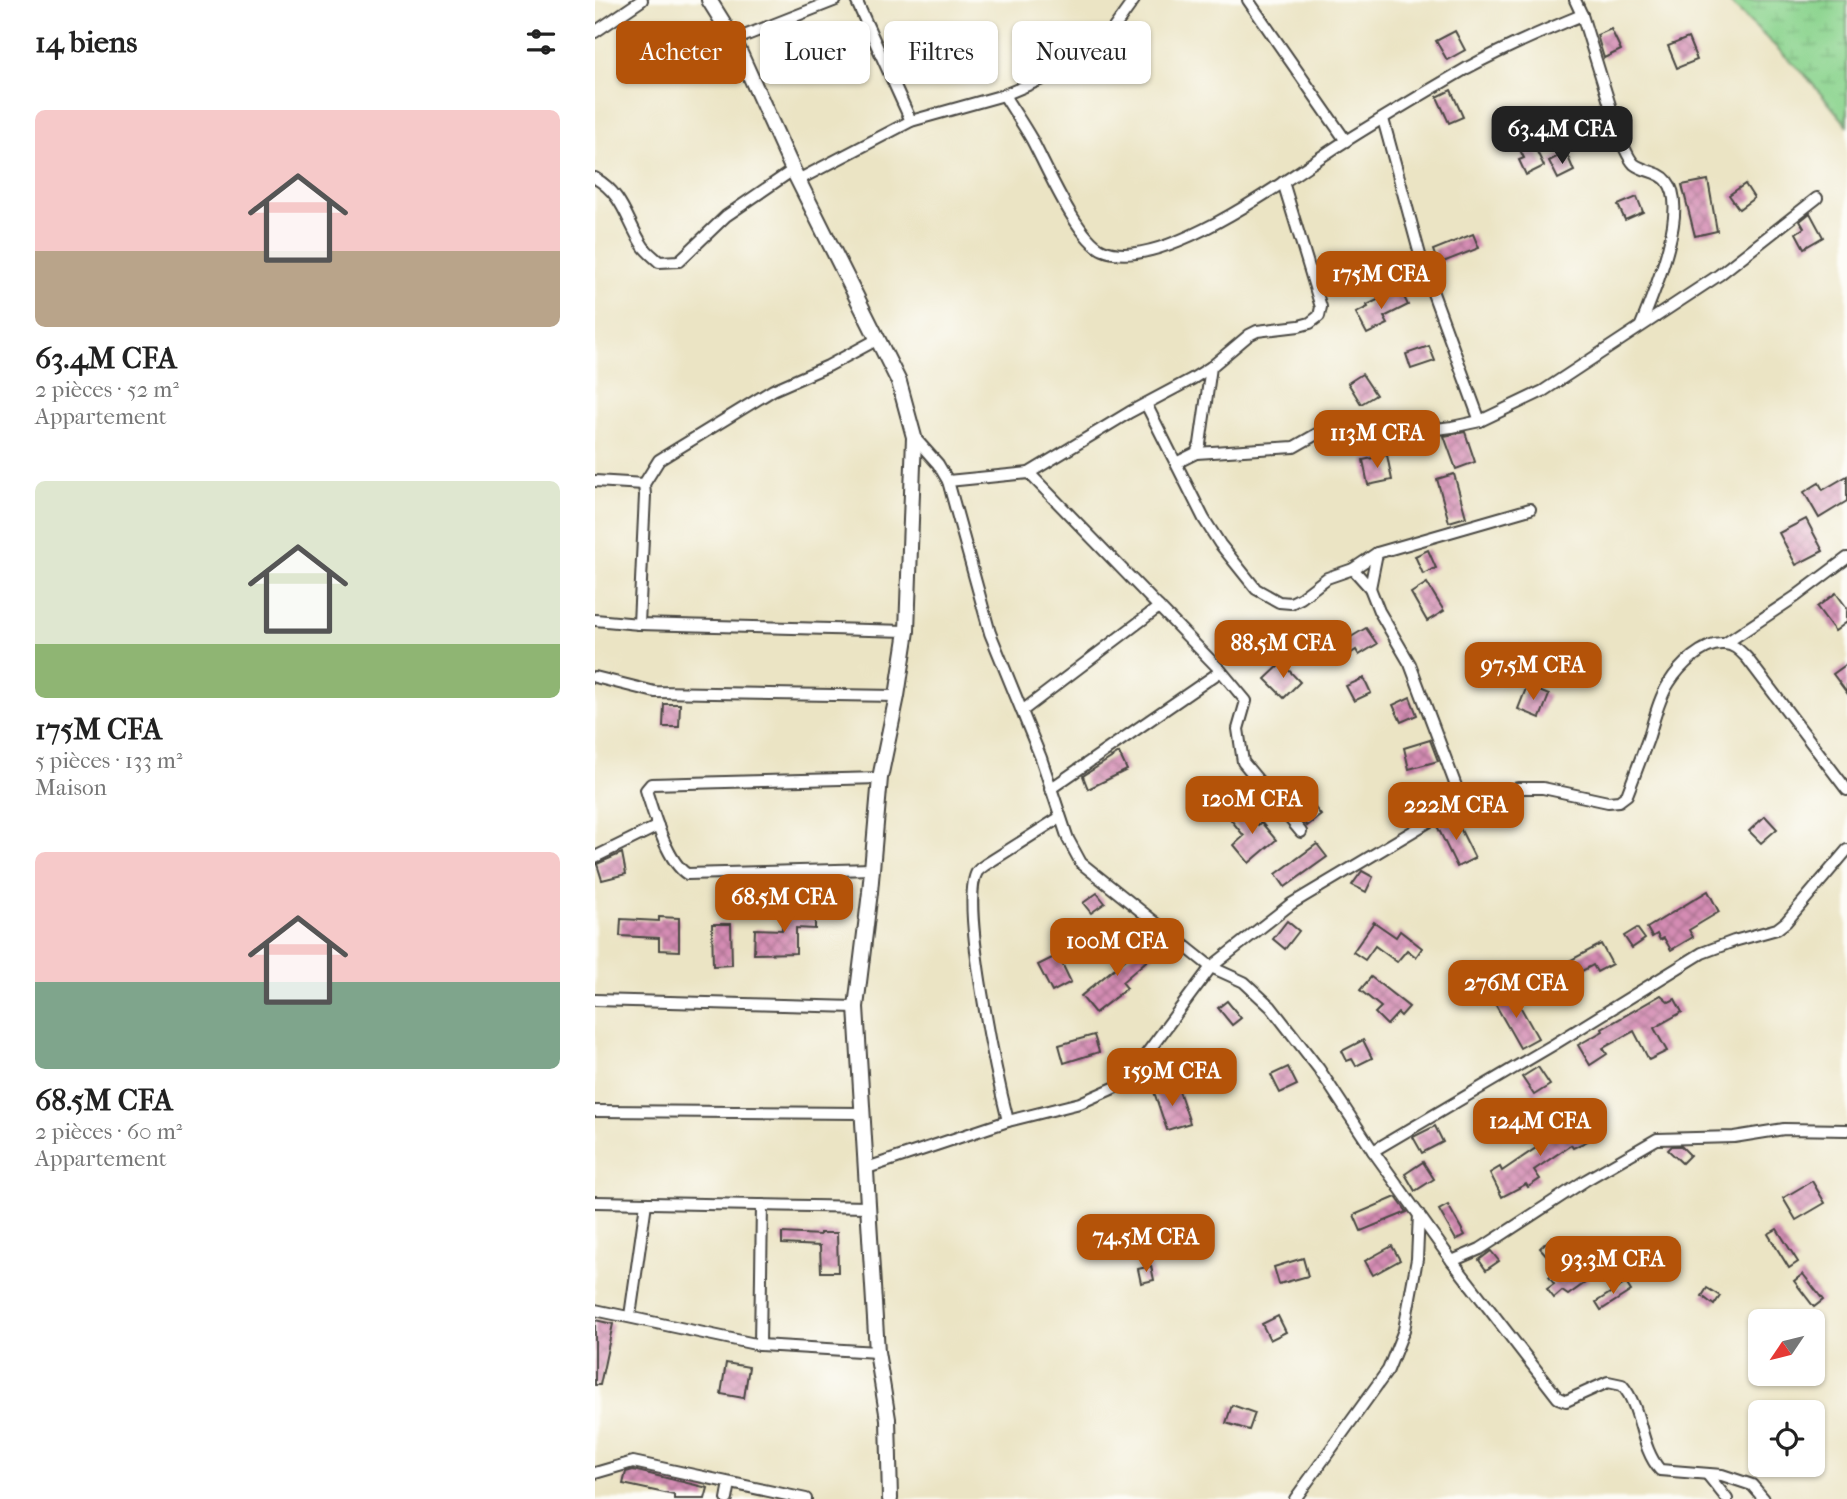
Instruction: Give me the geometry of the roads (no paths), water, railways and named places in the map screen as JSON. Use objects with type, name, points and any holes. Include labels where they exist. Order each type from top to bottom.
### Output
[{"type":"street","points":[[595,32],[642,0]]},
{"type":"street","points":[[709,0],[722,21]]},
{"type":"street","points":[[746,35],[836,0]]},
{"type":"street","points":[[856,0],[911,121]]},
{"type":"street","points":[[595,178],[609,186],[644,247],[659,262],[679,261],[726,216],[795,175],[911,121],[1004,95],[1085,61],[1098,50],[1134,0]]},
{"type":"street","points":[[1248,0],[1346,141]]},
{"type":"street","points":[[1575,0],[1629,158],[1635,165],[1664,176],[1671,185],[1674,198],[1675,213],[1665,255],[1641,325]]},
{"type":"street","points":[[1004,95],[1077,221],[1092,241],[1103,250],[1119,253],[1149,251],[1233,215],[1346,141],[1468,68],[1582,15]]},
{"type":"street","points":[[746,67],[795,175],[899,382],[914,437],[907,631],[880,778],[856,1007],[877,1352],[888,1419],[890,1499]]},
{"type":"street","points":[[1383,120],[1423,266],[1480,421]]},
{"type":"street","points":[[948,481],[1029,473],[1211,367],[1235,345],[1257,331],[1299,326],[1310,323],[1319,316],[1321,307],[1283,182]]},
{"type":"street","points":[[1176,463],[1196,453],[1294,447],[1343,419],[1405,433],[1480,421],[1543,391],[1736,264],[1817,198]]},
{"type":"street","points":[[639,624],[644,484],[659,460],[773,390],[828,366],[878,339]]},
{"type":"street","points":[[1196,453],[1202,431],[1211,367]]},
{"type":"street","points":[[1146,404],[1220,544],[1256,589],[1279,603],[1291,603],[1301,598],[1327,578],[1353,569],[1377,553],[1530,509]]},
{"type":"street","points":[[914,437],[938,464],[948,481],[990,633],[1041,758],[1059,818],[1081,863],[1211,967],[1244,982],[1272,1007],[1319,1069],[1373,1152],[1452,1261],[1558,1398],[1566,1401],[1608,1382],[1622,1385],[1631,1395],[1650,1459],[1660,1470],[1722,1475],[1752,1485],[1763,1499]]},
{"type":"street","points":[[1029,473],[1221,671],[1246,701],[1238,729],[1243,762],[1301,832]]},
{"type":"street","points":[[595,481],[644,484]]},
{"type":"street","points":[[1370,588],[1377,553]]},
{"type":"street","points":[[867,1168],[1008,1121],[1080,1102],[1116,1087],[1133,1072],[1211,967],[1291,904],[1462,802],[1518,788],[1543,788],[1608,802],[1619,801],[1627,795],[1660,700],[1669,682],[1689,660],[1715,645],[1726,643],[1847,558]]},
{"type":"street","points":[[1353,569],[1370,588],[1410,664],[1462,802]]},
{"type":"street","points":[[1022,711],[1159,607]]},
{"type":"street","points":[[595,620],[639,624],[907,631]]},
{"type":"street","points":[[1726,643],[1747,658],[1847,790]]},
{"type":"street","points":[[1050,789],[1221,671]]},
{"type":"street","points":[[595,677],[655,692],[897,696]]},
{"type":"street","points":[[872,869],[687,874],[678,866],[658,826],[646,790],[651,784],[880,778]]},
{"type":"street","points":[[1008,1121],[997,1076],[975,944],[973,890],[977,873],[985,865],[1059,818]]},
{"type":"street","points":[[595,857],[658,826]]},
{"type":"street","points":[[1373,1152],[1702,953],[1777,929],[1847,850]]},
{"type":"street","points":[[595,1000],[856,1007]]},
{"type":"street","points":[[595,1111],[863,1113]]},
{"type":"street","points":[[1452,1261],[1480,1249],[1586,1180],[1657,1139],[1734,1137],[1784,1129],[1847,1130]]},
{"type":"street","points":[[595,1202],[869,1207]]},
{"type":"street","points":[[630,1316],[646,1203]]},
{"type":"street","points":[[760,1345],[762,1205]]},
{"type":"street","points":[[1295,1499],[1388,1370],[1404,1330],[1417,1259],[1419,1214]]},
{"type":"street","points":[[595,1310],[760,1345],[877,1352]]},
{"type":"street","points":[[595,1473],[633,1462],[806,1499]]},
{"type":"street","points":[[1707,1474],[1727,1499]]},
{"type":"street","points":[[727,1499],[730,1483]]}]
